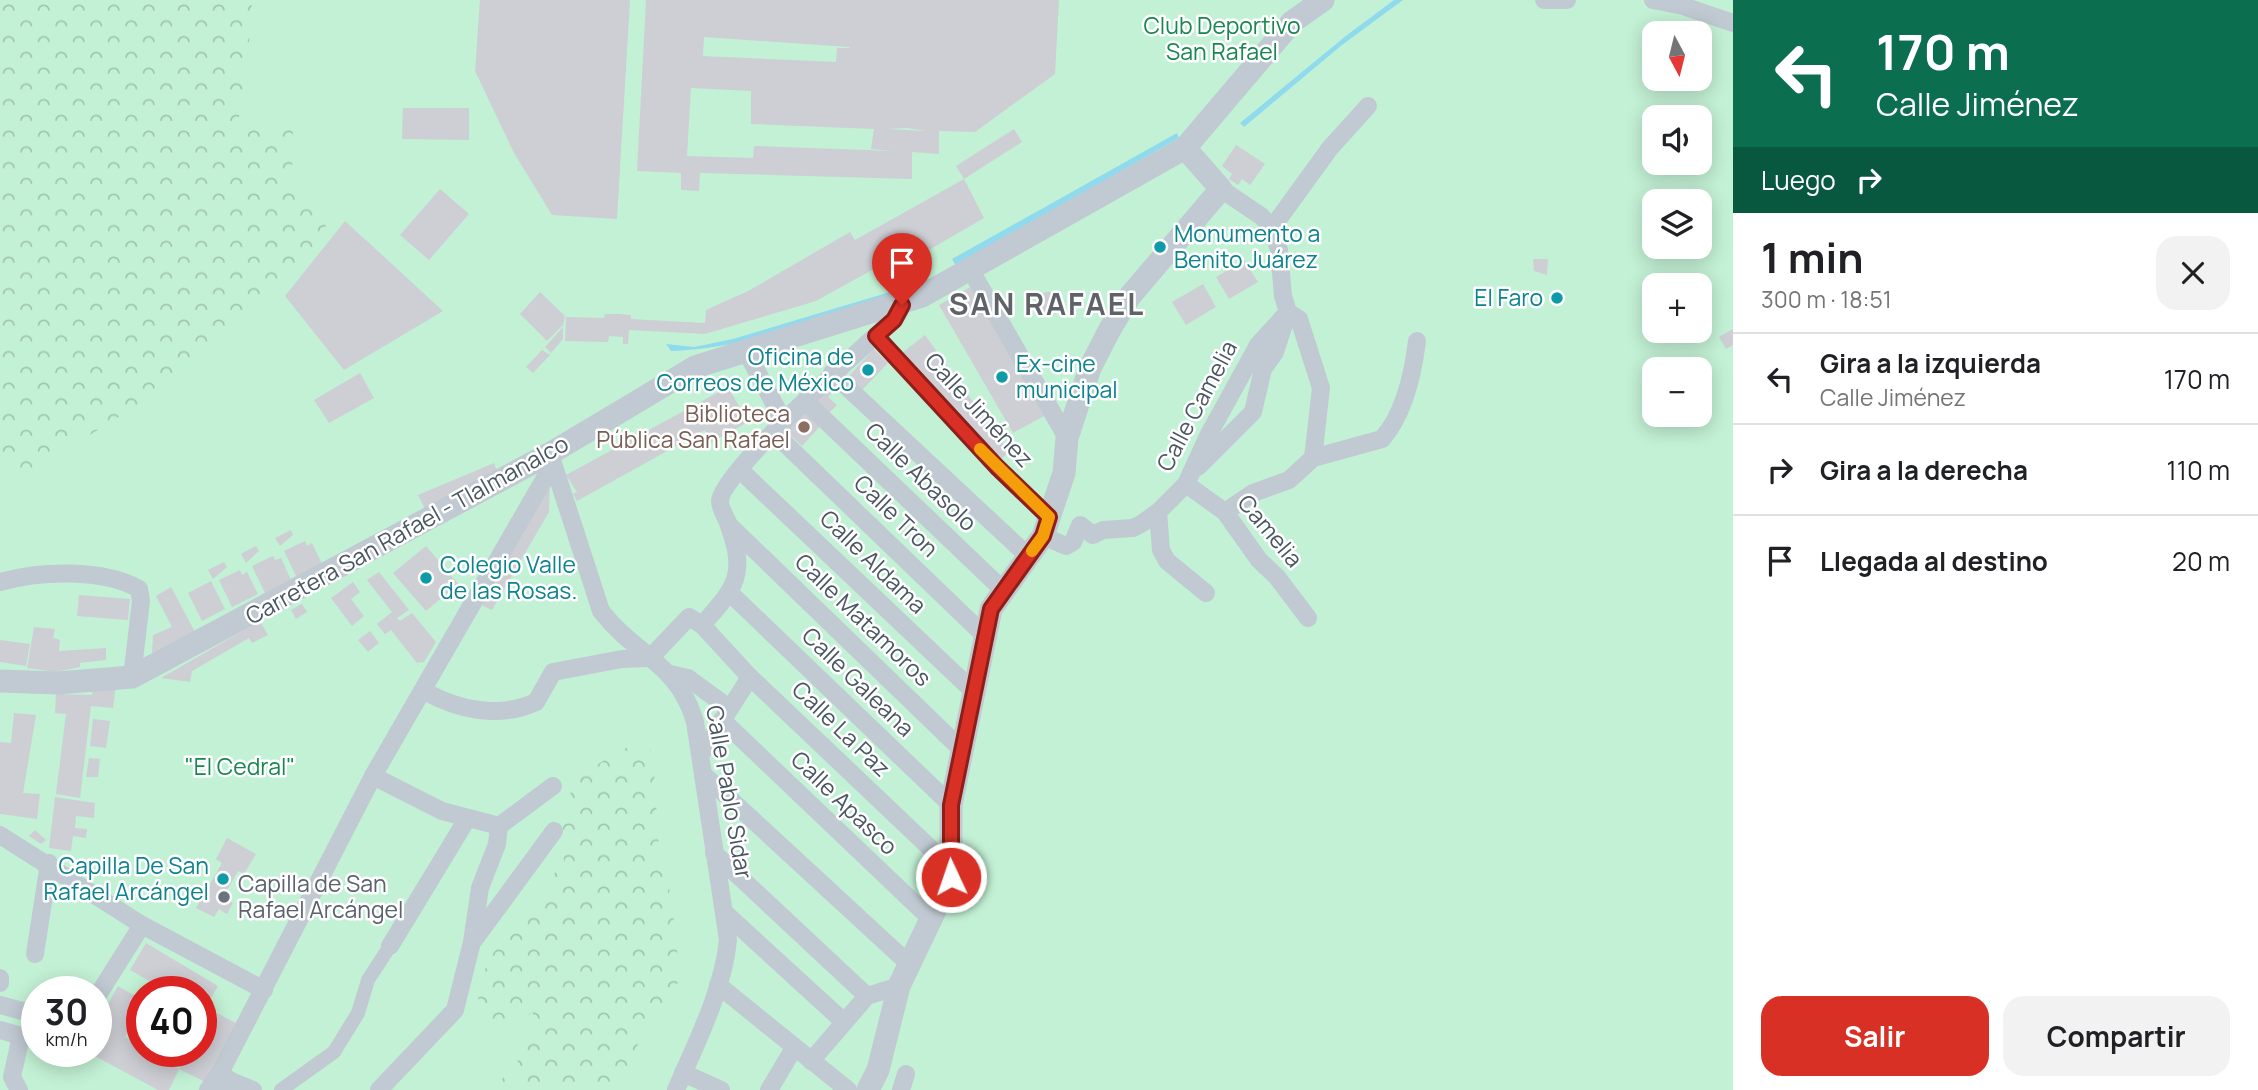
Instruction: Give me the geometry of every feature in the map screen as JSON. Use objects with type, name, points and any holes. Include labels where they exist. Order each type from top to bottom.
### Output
[{"type":"street","name":"Carretera San Rafael - Tlalmanalco","points":[[0,681],[58,683],[132,677],[552,458],[695,367],[902,305],[1185,148],[1292,22],[1324,0]]},
{"type":"street","points":[[1544,0],[1567,0]]},
{"type":"street","points":[[1653,0],[1683,6],[1733,23]]},
{"type":"street","points":[[1272,228],[1330,148],[1368,106]]},
{"type":"street","points":[[1185,148],[1221,189],[1261,216],[1272,228],[1279,250],[1283,296],[1288,312],[1275,352],[1263,369],[1253,412],[1188,479]]},
{"type":"street","points":[[868,1090],[877,1070],[899,986],[933,921],[951,877],[951,805],[972,691],[991,609],[1046,526],[1063,473],[1067,438],[1090,368],[1130,296],[1221,189]]},
{"type":"street","points":[[970,269],[1067,438]]},
{"type":"street","points":[[424,691],[449,705],[466,709],[513,709],[536,702],[553,672],[622,659],[650,658],[684,619],[689,617],[702,625],[730,593],[738,577],[739,564],[720,500],[726,487],[832,373],[894,320],[902,305]]},
{"type":"street","points":[[1288,312],[1299,319],[1321,388],[1313,458]]},
{"type":"street","name":"Calle Camelia","points":[[1046,526],[1066,545],[1073,542],[1080,525],[1093,535],[1103,530],[1133,528],[1158,512],[1188,479],[1258,345],[1288,312]]},
{"type":"street","name":"Calle Jiménez","points":[[876,336],[997,467],[1046,526]]},
{"type":"street","points":[[1225,512],[1253,493],[1289,480],[1313,458],[1381,439],[1389,431],[1413,373],[1418,341]]},
{"type":"street","name":"Calle Tron","points":[[746,351],[779,427],[984,635]]},
{"type":"street","points":[[832,373],[1028,556]]},
{"type":"street","name":"Calle Abasolo","points":[[805,401],[1002,589]]},
{"type":"street","points":[[208,1090],[226,1081],[264,990],[373,776],[424,691],[552,458]]},
{"type":"street","name":"Calle Pablo Sidar","points":[[552,458],[601,611],[615,629],[670,674],[689,702],[701,754],[714,853],[726,914],[726,961],[676,1090]]},
{"type":"street","name":"Calle Aldama","points":[[740,470],[972,691]]},
{"type":"street","name":"Camelia","points":[[1188,479],[1225,512],[1259,560],[1278,577],[1308,618]]},
{"type":"street","points":[[1158,512],[1161,550],[1167,561],[1206,593]]},
{"type":"street","name":"Calle Matamoros","points":[[729,525],[962,750]]},
{"type":"street","points":[[0,582],[19,576],[68,573],[127,582],[139,589],[141,601],[132,677]]},
{"type":"street","name":"Calle Galeana","points":[[730,593],[951,805]]},
{"type":"street","name":"Calle La Paz","points":[[702,625],[750,677],[949,866]]},
{"type":"street","name":"Calle Apasco","points":[[670,674],[688,678],[933,921]]},
{"type":"street","points":[[701,754],[750,677]]},
{"type":"street","points":[[704,775],[909,964]]},
{"type":"street","points":[[373,776],[414,800],[467,819],[486,820],[499,826]]},
{"type":"street","points":[[379,1090],[455,1010],[472,942],[480,888],[497,844],[499,826],[553,786]]},
{"type":"street","points":[[281,1090],[334,1052],[358,1013],[368,981],[467,819]]},
{"type":"street","points":[[472,942],[554,831]]},
{"type":"street","points":[[0,835],[49,863],[142,925],[264,990]]},
{"type":"street","points":[[714,853],[867,996]]},
{"type":"street","points":[[35,954],[49,863]]},
{"type":"street","points":[[726,914],[844,1022]]},
{"type":"street","points":[[110,976],[142,925]]},
{"type":"street","points":[[718,985],[848,1090]]},
{"type":"street","points":[[811,1061],[867,996],[899,986]]},
{"type":"street","points":[[0,1005],[21,1011]]},
{"type":"street","points":[[0,1030],[21,1034]]},
{"type":"street","points":[[769,1090],[794,1048]]},
{"type":"street","points":[[10,1080],[21,1054]]},
{"type":"street","points":[[683,1073],[722,1090]]},
{"type":"street","points":[[226,1081],[253,1090]]},
{"type":"green space","points":[[0,0],[1733,0],[1733,1090],[0,1090]]},
{"type":"green space","points":[[0,0],[252,0],[246,82],[238,121],[293,125],[292,177],[314,200],[327,223],[320,241],[267,302],[226,341],[164,389],[30,472],[0,468]]},
{"type":"green space","points":[[642,745],[650,749],[653,756],[659,848],[669,888],[677,940],[678,982],[665,1011],[642,1037],[614,1090],[492,1090],[526,1052],[533,1012],[506,1031],[481,1020],[477,986],[492,955],[564,861],[559,823],[576,779],[621,749]]},
{"type":"water","points":[[1394,0],[1403,0],[1342,45],[1244,127],[1240,123],[1347,35]]},
{"type":"water","points":[[1177,133],[1179,138],[956,266],[952,259]]},
{"type":"water","points":[[900,289],[901,294],[817,322],[757,338],[699,349],[671,351],[666,344],[694,347],[733,339]]},
{"type":"building","points":[[480,0],[630,0],[617,219],[552,215],[514,153],[475,71]]},
{"type":"building","points":[[646,0],[1059,0],[1055,74],[975,132],[939,131],[939,154],[912,152],[912,179],[700,173],[699,191],[681,190],[681,173],[637,171]],"holes":[[[704,37],[849,47],[849,48],[837,48],[836,62],[703,56]],[[691,88],[751,91],[751,124],[874,129],[871,149],[894,151],[754,146],[753,158],[687,156]],[[907,128],[926,131],[887,129]]]},
{"type":"building","points":[[403,108],[469,108],[469,140],[402,139]]},
{"type":"building","points":[[1014,129],[1022,142],[964,179],[956,166]]},
{"type":"building","points":[[1236,145],[1265,164],[1250,185],[1242,179],[1238,185],[1229,179],[1232,174],[1222,166]]},
{"type":"building","points":[[964,179],[984,218],[877,280],[872,270],[816,301],[705,334],[629,330],[628,344],[623,344],[623,337],[609,336],[608,342],[565,341],[566,317],[604,318],[605,314],[619,314],[631,315],[631,319],[705,323],[706,310],[750,290],[850,232],[855,240]]},
{"type":"building","points":[[440,189],[469,214],[429,260],[400,235]]},
{"type":"building","points":[[345,221],[443,311],[344,370],[285,296]]},
{"type":"building","points":[[1533,259],[1548,259],[1547,275],[1534,271]]},
{"type":"building","points":[[1244,260],[1258,282],[1229,299],[1216,277]]},
{"type":"building","points":[[1203,284],[1216,307],[1186,325],[1172,302]]},
{"type":"building","name":"Ex-cine municipal","points":[[972,286],[1046,415],[1013,433],[939,305]]},
{"type":"building","points":[[540,292],[565,316],[563,325],[547,341],[520,314]]},
{"type":"building","points":[[1048,292],[1057,295],[1060,304],[1057,313],[1048,316],[1039,313],[1036,304],[1039,295]]},
{"type":"building","name":"El Faro","points":[[1554,292],[1560,292],[1564,299],[1560,306],[1554,306],[1550,302],[1550,296]]},
{"type":"building","points":[[563,327],[563,339],[551,353],[545,347]]},
{"type":"building","points":[[1733,329],[1733,345],[1726,349],[1719,337]]},
{"type":"building","points":[[925,335],[1009,452],[998,462],[902,353]]},
{"type":"building","name":"Oficina de Correos de México","points":[[874,349],[888,363],[862,390],[848,377]]},
{"type":"building","points":[[542,350],[550,355],[533,373],[526,367]]},
{"type":"building","points":[[360,373],[374,398],[329,423],[314,400]]},
{"type":"building","points":[[832,386],[835,389],[828,397],[837,405],[827,415],[815,403]]},
{"type":"building","points":[[728,387],[748,422],[710,443],[705,430],[577,501],[573,494],[577,492],[566,475]]},
{"type":"building","name":"Biblioteca Pública San Rafael","points":[[806,409],[822,424],[802,446],[786,431]]},
{"type":"building","points":[[494,463],[499,476],[428,515],[418,495]]},
{"type":"building","points":[[550,483],[549,512],[492,610],[477,603]]},
{"type":"building","points":[[291,530],[293,535],[280,546],[275,538]]},
{"type":"building","points":[[305,541],[307,546],[312,543],[323,566],[297,578],[284,551]]},
{"type":"building","points":[[256,546],[259,551],[246,563],[241,554]]},
{"type":"building","name":"Colegio Valle de las Rosas.","points":[[426,546],[458,584],[426,611],[393,573]]},
{"type":"building","points":[[273,556],[275,560],[281,558],[291,580],[265,593],[252,566]]},
{"type":"building","points":[[224,562],[227,567],[213,579],[208,570]]},
{"type":"building","points":[[240,570],[242,575],[247,572],[258,594],[232,607],[219,580]]},
{"type":"building","points":[[379,572],[409,610],[397,618],[400,621],[412,613],[436,642],[424,662],[417,663],[391,630],[385,634],[377,624],[392,612],[367,580]]},
{"type":"building","points":[[211,581],[225,609],[202,621],[188,593]]},
{"type":"building","points":[[353,582],[360,592],[351,599],[364,616],[352,626],[331,598]]},
{"type":"building","points":[[171,587],[195,632],[152,653],[153,635],[172,627],[156,596]]},
{"type":"building","points":[[79,595],[130,599],[128,620],[77,616]]},
{"type":"building","points":[[302,604],[307,612],[296,619],[291,610]]},
{"type":"building","points":[[260,621],[268,635],[252,643],[249,638],[192,671],[190,682],[161,678]]},
{"type":"building","points":[[34,627],[55,629],[53,638],[60,640],[59,651],[106,648],[106,660],[80,663],[80,667],[56,672],[27,668]]},
{"type":"building","points":[[370,631],[379,643],[368,652],[358,640]]},
{"type":"building","points":[[0,640],[30,644],[26,666],[0,662]]},
{"type":"building","points":[[116,684],[113,708],[91,706],[80,798],[56,794],[66,714],[55,713],[56,694],[92,695],[93,687]]},
{"type":"building","points":[[14,713],[36,715],[23,793],[40,794],[37,819],[0,814],[0,742],[11,743]]},
{"type":"building","points":[[93,719],[110,721],[106,748],[90,746]]},
{"type":"building","points":[[89,758],[100,759],[98,777],[86,777]]},
{"type":"building","points":[[55,797],[95,803],[94,818],[76,816],[75,828],[87,829],[86,838],[73,836],[71,851],[49,848]]},
{"type":"building","points":[[35,830],[46,840],[41,844],[29,836]]},
{"type":"building","name":"Capilla De San Rafael Arcángel","points":[[227,838],[256,854],[244,874],[238,871],[223,897],[233,903],[227,914],[219,909],[214,917],[196,908],[202,897],[193,893],[198,884],[207,889],[222,863],[216,859]]},
{"type":"building","points":[[146,943],[201,976],[141,976],[130,970]]},
{"type":"building","points":[[118,986],[126,991],[126,1067],[176,1067],[179,1069],[169,1090],[158,1090],[112,1065],[112,997]]},
{"type":"building","points":[[217,1013],[238,1024],[217,1064]]},
{"type":"building","points":[[180,1067],[215,1067],[207,1083],[179,1069]]},
{"type":"slow traffic","points":[[980,449],[1049,517],[1043,536],[1032,551]]},
{"type":"place","name":"Monumento a Benito Juárez","points":[[1160,247]]},
{"type":"place","name":"El Faro","points":[[1557,298]]},
{"type":"place","name":"Oficina de Correos de México","points":[[868,370]]},
{"type":"place","name":"Ex-cine municipal","points":[[1002,377]]},
{"type":"place","name":"Biblioteca Pública San Rafael","points":[[804,427]]},
{"type":"place","name":"Colegio Valle de las Rosas.","points":[[426,578]]},
{"type":"place","name":"Capilla De San Rafael Arcángel","points":[[223,879]]},
{"type":"place","name":"Capilla de San Rafael Arcángel","points":[[224,897]]},
{"type":"district","name":"SAN RAFAEL","points":[[1047,305]]},
{"type":"route","points":[[902,305],[894,320],[876,336],[997,467],[1049,517],[1043,536],[1002,589],[991,609],[972,691],[951,805],[951,877]]},
{"type":"park label","name":"Club Deportivo San Rafael","points":[[1222,39]]},
{"type":"park label","name":"\"El Cedral\"","points":[[240,767]]}]
